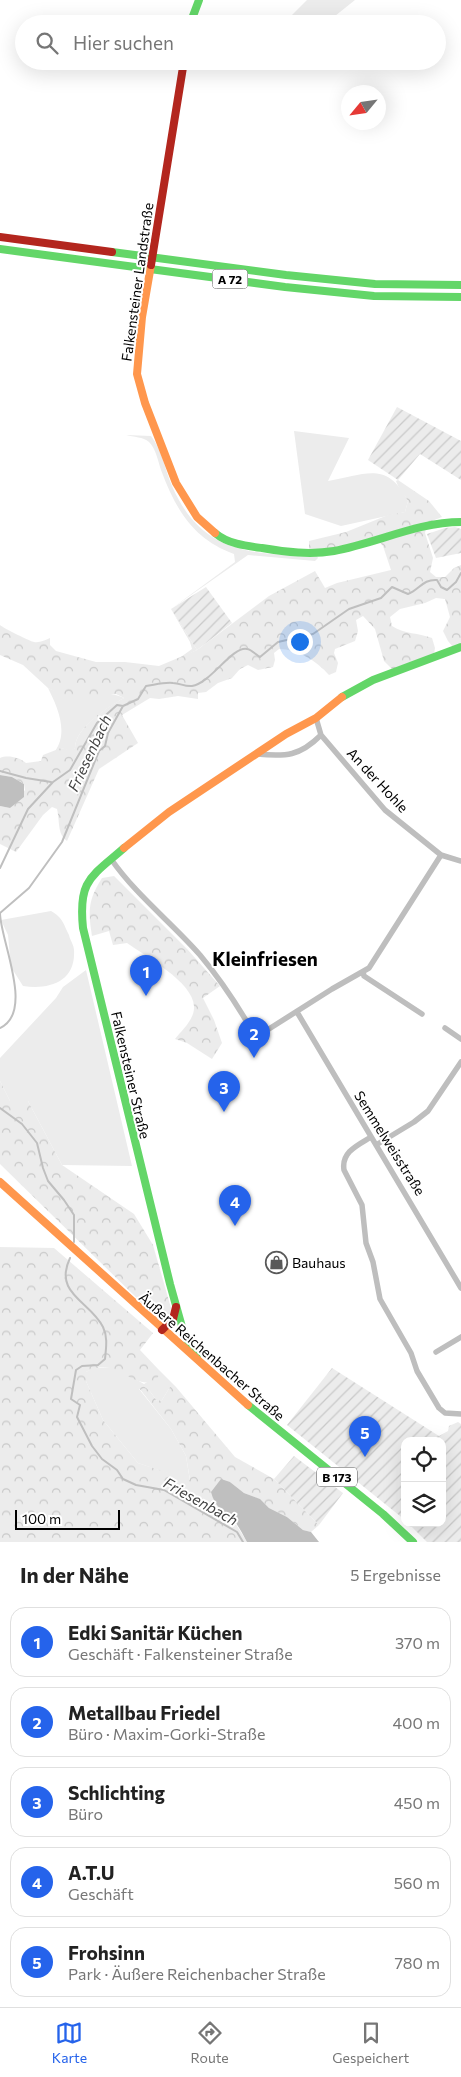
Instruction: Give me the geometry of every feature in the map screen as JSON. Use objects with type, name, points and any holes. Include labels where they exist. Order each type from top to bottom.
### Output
[{"type":"main road","points":[[193,15],[199,0]]},
{"type":"main road","name":"Falkensteiner Landstraße","points":[[183,70],[137,358],[137,374],[141,390],[176,483],[197,517],[221,538],[244,546],[269,550],[311,553],[334,551],[442,522],[461,522]]},
{"type":"main road","name":"A 72","points":[[0,237],[286,275],[375,284],[461,285]]},
{"type":"main road","name":"A 72","points":[[0,249],[275,286],[364,295],[461,297]]},
{"type":"main road","name":"Falkensteiner Straße","points":[[202,1364],[186,1338],[181,1323],[142,1174],[82,928],[81,908],[83,892],[91,877],[110,859],[169,812],[286,734],[316,718],[345,695],[361,686],[461,647]]},
{"type":"main road","name":"Äußere Reichenbacher Straße","points":[[0,1182],[162,1330],[254,1410],[383,1514],[413,1542]]},
{"type":"main road","points":[[162,1330],[173,1319],[176,1305]]},
{"type":"main road","points":[[171,1337],[181,1323]]},
{"type":"street","name":"An der Hohle","points":[[316,718],[321,736],[385,810],[440,855],[461,861]]},
{"type":"street","points":[[257,754],[289,755],[303,750],[321,736]]},
{"type":"street","points":[[110,859],[135,890],[199,954],[230,993],[254,1034],[261,1034],[332,988],[369,968],[440,855]]},
{"type":"street","points":[[363,972],[364,976],[422,1014]]},
{"type":"street","name":"Semmelweisstraße","points":[[297,1012],[461,1288]]},
{"type":"street","points":[[445,1028],[461,1039]]},
{"type":"street","points":[[376,1145],[414,1122],[428,1111],[461,1062]]},
{"type":"street","points":[[371,1137],[348,1152],[343,1164],[344,1170],[362,1205],[366,1243],[373,1262],[377,1293],[439,1408],[445,1413],[461,1414]]},
{"type":"street","points":[[436,1352],[461,1337]]},
{"type":"green space","points":[[307,0],[355,0],[336,15],[292,15]]},
{"type":"green space","points":[[397,407],[461,441],[461,480],[420,454],[398,480],[368,460]]},
{"type":"green space","points":[[294,431],[349,438],[328,481],[364,474],[374,473],[383,475],[400,488],[408,501],[405,512],[341,526],[305,514]]},
{"type":"green space","points":[[126,435],[151,436],[161,454],[172,486],[184,509],[198,526],[214,538],[231,546],[250,551],[317,556],[318,558],[315,561],[248,555],[171,609],[235,562],[234,554],[207,540],[188,521],[173,498],[155,452],[149,442]]},
{"type":"green space","points":[[398,480],[429,501],[442,517],[427,523],[425,533],[433,558],[430,572],[436,577],[445,577],[454,568],[461,565],[461,644],[453,647],[448,641],[443,631],[450,617],[445,599],[436,598],[425,603],[400,609],[390,617],[392,626],[396,629],[432,638],[435,648],[434,654],[392,669],[384,661],[375,629],[363,616],[356,620],[358,631],[355,641],[335,649],[334,653],[338,663],[336,672],[329,675],[319,665],[306,657],[293,651],[279,649],[274,653],[273,667],[258,670],[248,665],[240,669],[232,678],[218,683],[206,692],[198,693],[198,699],[178,696],[159,699],[150,698],[122,715],[138,743],[99,769],[67,841],[60,831],[57,809],[52,807],[43,815],[16,852],[0,844],[0,806],[10,808],[25,790],[24,784],[12,777],[0,775],[0,758],[13,757],[26,763],[41,761],[43,755],[61,748],[71,750],[75,748],[76,740],[80,733],[93,719],[124,698],[116,694],[91,699],[60,694],[48,688],[23,665],[0,655],[0,625],[34,642],[50,638],[50,645],[56,651],[96,662],[125,662],[159,666],[197,650],[269,596],[315,571],[325,588],[337,583],[391,570],[383,546],[376,538],[319,551],[309,550],[309,541],[346,532],[388,515],[405,512],[408,501],[397,484],[396,481]]},
{"type":"green space","points":[[455,527],[461,529],[461,553],[436,558],[427,534]]},
{"type":"green space","points":[[206,587],[232,623],[197,650],[171,609]]},
{"type":"green space","points":[[171,609],[197,650],[178,659],[192,649]]},
{"type":"green space","points":[[48,688],[69,694],[115,695],[124,698],[101,713],[86,726],[76,740],[75,748],[71,751],[61,748],[55,751],[61,736],[61,727],[58,711]]},
{"type":"green space","points":[[114,876],[188,950],[220,986],[203,998],[214,1020],[222,1043],[212,1059],[187,1043],[175,1039],[190,1020],[194,1011],[192,997],[186,988],[167,970],[127,943],[113,945],[109,931],[92,936],[90,906],[94,893],[102,878]]},
{"type":"green space","points":[[51,911],[62,921],[73,946],[71,970],[66,977],[51,985],[42,987],[23,986],[11,967],[8,935],[1,920]]},
{"type":"green space","points":[[86,970],[132,1166],[62,1165],[28,1101],[10,1101],[0,1081],[0,1058],[56,998],[63,987]]},
{"type":"green space","points":[[0,1081],[10,1101],[28,1101],[62,1165],[134,1214],[153,1245],[171,1308],[170,1314],[165,1318],[157,1316],[148,1309],[0,1164]]},
{"type":"green space","points":[[0,1247],[54,1248],[153,1333],[140,1350],[159,1370],[159,1375],[155,1382],[136,1380],[106,1367],[86,1372],[86,1381],[103,1420],[138,1463],[190,1480],[186,1456],[171,1429],[139,1388],[143,1386],[149,1390],[157,1401],[162,1400],[170,1387],[176,1387],[235,1457],[274,1479],[319,1525],[311,1532],[303,1530],[287,1517],[269,1508],[259,1499],[244,1493],[230,1482],[221,1511],[234,1521],[247,1542],[0,1542]]},
{"type":"green space","points":[[114,1367],[144,1384],[159,1375],[159,1370],[176,1387],[170,1387],[162,1400],[157,1401],[149,1390],[139,1389],[171,1429],[186,1456],[190,1481],[138,1463],[103,1420],[86,1381],[86,1372],[93,1368]]},
{"type":"green space","points":[[332,1368],[439,1436],[448,1431],[449,1426],[458,1422],[461,1424],[461,1542],[427,1542],[412,1527],[446,1527],[446,1437],[401,1437],[401,1517],[287,1425]]},
{"type":"green space","points":[[294,1456],[343,1493],[319,1525],[274,1479]]},
{"type":"shaded area","points":[[0,775],[12,777],[24,784],[24,797],[10,808],[0,806]]},
{"type":"shaded area","points":[[221,1479],[230,1482],[244,1493],[260,1499],[269,1508],[287,1517],[303,1530],[311,1532],[319,1542],[247,1542],[236,1523],[220,1508],[213,1497],[211,1492]]},
{"type":"waterway","name":"Friesenbach","points":[[0,1028],[10,1020],[15,1007],[13,975],[0,913],[29,888],[62,842],[99,751],[105,746],[108,733],[123,706],[138,699],[146,686],[163,683],[192,686],[206,679],[235,653],[241,650],[249,649],[260,657],[278,642],[313,634],[349,609],[381,598],[392,587],[408,594],[428,581],[437,580],[441,587],[447,590],[456,582],[461,573]]},
{"type":"waterway","points":[[0,868],[28,809],[53,782],[70,770],[97,723],[117,705],[123,706]]},
{"type":"waterway","points":[[0,771],[51,782]]},
{"type":"waterway","name":"Friesenbach","points":[[0,1108],[22,1124],[37,1143],[48,1181],[74,1215],[74,1242]]},
{"type":"waterway","name":"Friesenbach","points":[[70,1258],[66,1270],[66,1280],[75,1296],[97,1318],[105,1331],[106,1339],[105,1359],[98,1365],[82,1366],[76,1370],[71,1399],[80,1405],[77,1417],[92,1446],[102,1459],[117,1470],[123,1479],[136,1485],[164,1490],[237,1532],[243,1542]]},
{"type":"traffic: fast","points":[[193,15],[199,0]]},
{"type":"traffic: fast","points":[[0,249],[285,287],[374,296],[461,297]]},
{"type":"traffic: fast","points":[[112,252],[286,275],[375,284],[461,285]]},
{"type":"traffic: fast","points":[[215,533],[226,540],[244,545],[289,552],[316,553],[334,551],[429,525],[461,522]]},
{"type":"traffic: fast","points":[[342,697],[373,680],[461,647]]},
{"type":"traffic: fast","points":[[124,848],[95,873],[89,881],[83,899],[83,928],[170,1284],[184,1334],[197,1358]]},
{"type":"traffic: fast","points":[[248,1405],[383,1514],[413,1542]]},
{"type":"traffic: slow","points":[[151,265],[142,317],[137,374],[145,403],[176,483],[197,517],[215,533]]},
{"type":"traffic: slow","points":[[124,848],[169,812],[286,734],[316,718],[342,697]]},
{"type":"traffic: slow","points":[[0,1182],[248,1405]]},
{"type":"traffic: jam","points":[[151,265],[183,70]]},
{"type":"traffic: jam","points":[[0,237],[112,252]]},
{"type":"traffic: jam","points":[[162,1330],[173,1319],[176,1307]]},
{"type":"place","name":"Edki Sanitär Küchen","points":[[146,996]]},
{"type":"place","name":"Metallbau Friedel","points":[[254,1058]]},
{"type":"place","name":"Schlichting","points":[[224,1112]]},
{"type":"place","name":"A.T.U","points":[[235,1226]]},
{"type":"place","name":"Bauhaus","points":[[276,1262]]},
{"type":"place","name":"Frohsinn","points":[[365,1457]]},
{"type":"district","name":"Kleinfriesen","points":[[265,958]]}]
